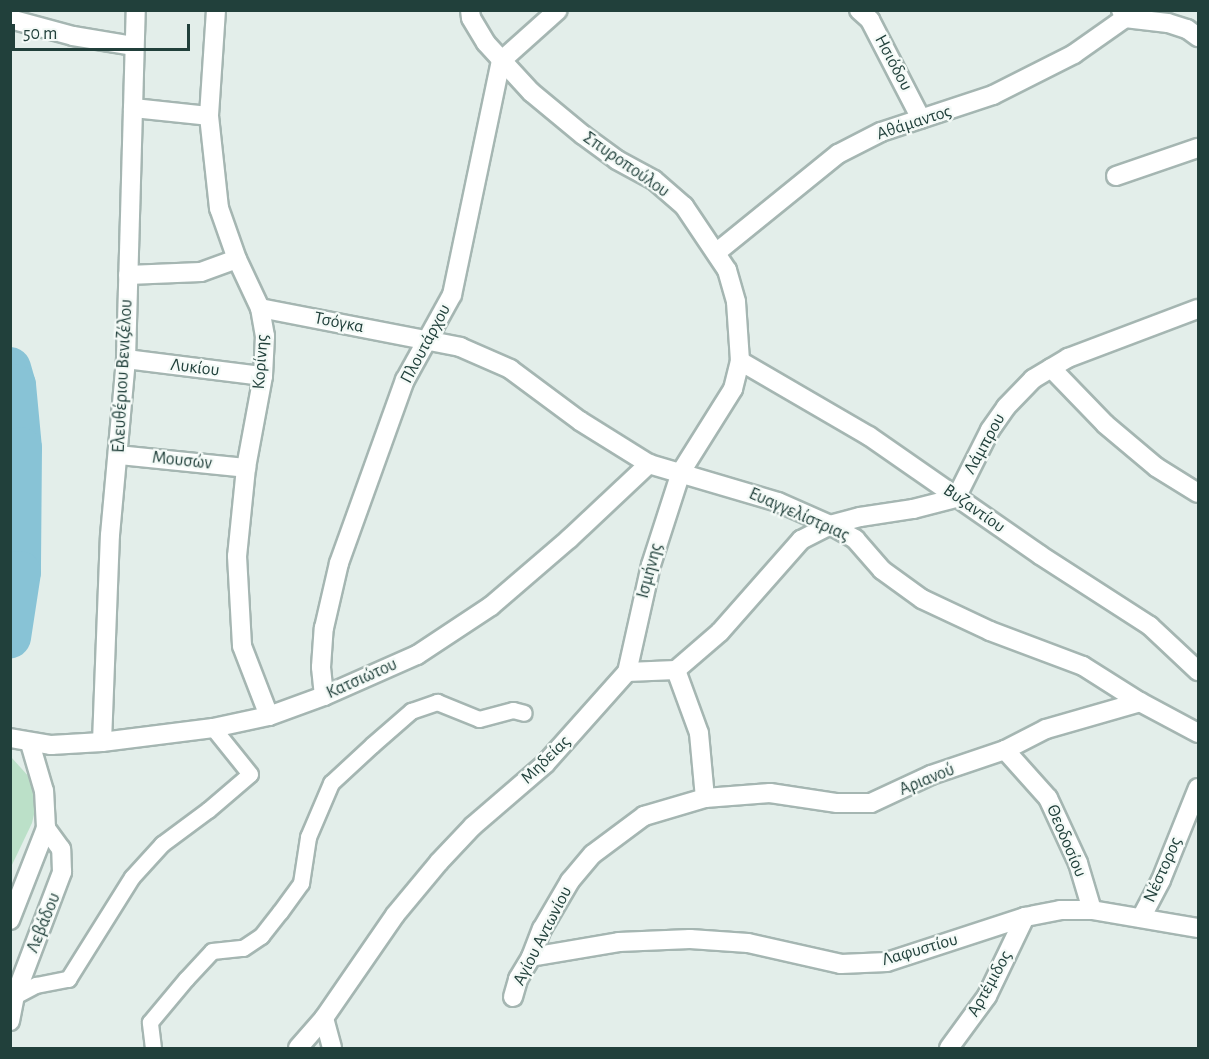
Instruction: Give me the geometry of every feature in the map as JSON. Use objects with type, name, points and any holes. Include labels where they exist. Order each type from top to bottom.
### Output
[{"type":"street","name":"Ελευθέριου Βενιζέλου","points":[[102,742],[110,535],[126,359],[136,10]]},
{"type":"street","name":"Κορίνης","points":[[216,10],[209,116],[219,208],[237,259],[260,308],[265,336],[263,376],[246,468],[237,556],[242,646],[269,716]]},
{"type":"street","name":"Σπυροπούλου","points":[[470,10],[476,26],[501,61],[531,92],[617,160],[654,180],[684,206],[727,270],[736,302],[740,361],[733,389],[681,472]]},
{"type":"street","points":[[501,61],[558,10]]},
{"type":"street","name":"Ησιόδου","points":[[859,10],[870,20],[880,36],[921,119]]},
{"type":"street","points":[[1123,14],[1187,29],[1198,38]]},
{"type":"street","name":"Αθάμαντος","points":[[717,252],[838,154],[881,132],[993,95],[1074,54],[1123,14]]},
{"type":"street","points":[[10,20],[73,36],[134,46]]},
{"type":"street","name":"Πλουτάρχου","points":[[324,696],[321,667],[324,628],[339,563],[405,380],[423,339],[452,295],[501,61]]},
{"type":"street","points":[[133,108],[209,116]]},
{"type":"street","points":[[1116,176],[1198,148]]},
{"type":"street","points":[[128,275],[201,272],[237,259]]},
{"type":"street","name":"Τσόγκα","points":[[260,308],[423,339]]},
{"type":"street","name":"Λάμπρου","points":[[956,498],[990,430],[1006,407],[1033,379],[1068,358],[1198,309]]},
{"type":"street","name":"Ευαγγελίστριας","points":[[423,339],[460,347],[510,369],[546,393],[580,421],[650,464],[778,502],[830,525],[855,539],[882,570],[922,599],[990,631],[1083,666],[1140,702],[1198,733]]},
{"type":"street","name":"Λυκίου","points":[[126,359],[263,376]]},
{"type":"street","name":"Βυζαντίου","points":[[740,361],[868,436],[956,498],[1149,626],[1198,671]]},
{"type":"street","points":[[1052,368],[1105,424],[1156,467],[1198,493]]},
{"type":"street","name":"Μουσών","points":[[119,454],[246,468]]},
{"type":"street","name":"Κατσιώτου","points":[[10,738],[30,743],[102,742],[213,728],[269,716],[324,696],[417,655],[491,606],[569,539],[650,464]]},
{"type":"street","name":"Ισμήνης","points":[[627,672],[651,565],[681,472]]},
{"type":"street","points":[[627,672],[676,670],[720,632],[801,540],[830,525],[956,498]]},
{"type":"street","points":[[676,670],[699,733],[705,798]]},
{"type":"street","name":"Μηδείας","points":[[298,1048],[324,1018],[395,915],[439,862],[473,826],[545,764],[627,672]]},
{"type":"street","points":[[153,1048],[150,1022],[186,979],[212,951],[243,948],[261,936],[301,883],[308,837],[331,783],[372,745],[411,711],[437,702],[479,719],[513,710],[524,713]]},
{"type":"street","name":"Αριανού","points":[[705,798],[770,793],[837,803],[871,803],[931,775],[1005,750],[1046,729],[1140,702]]},
{"type":"street","points":[[15,996],[36,985],[68,979],[132,877],[162,844],[208,810],[250,774],[213,728]]},
{"type":"street","name":"Λεβάδου","points":[[10,920],[46,828],[44,791],[30,743]]},
{"type":"street","name":"Θεοδοσίου","points":[[1005,750],[1048,798],[1078,863],[1092,910]]},
{"type":"street","name":"Νέστορος","points":[[1141,918],[1161,880],[1198,788]]},
{"type":"street","name":"Αγίου Αντωνίου","points":[[513,997],[518,979],[531,957],[542,929],[570,881],[593,854],[644,816],[705,798]]},
{"type":"street","name":"Λεβάδου","points":[[10,1021],[15,996],[62,872],[61,849],[46,828]]},
{"type":"street","name":"Λαφυστίου","points":[[531,957],[619,942],[690,939],[748,943],[841,964],[887,962],[1025,917],[1060,910],[1092,910],[1198,928]]},
{"type":"street","name":"Αρτέμιδος","points":[[949,1048],[987,996],[1025,917]]},
{"type":"street","points":[[324,1018],[333,1048]]},
{"type":"green space","points":[[11,757],[40,789],[32,823],[11,867]]},
{"type":"waterway","points":[[10,368],[15,385],[21,448],[20,572],[10,637]]}]
